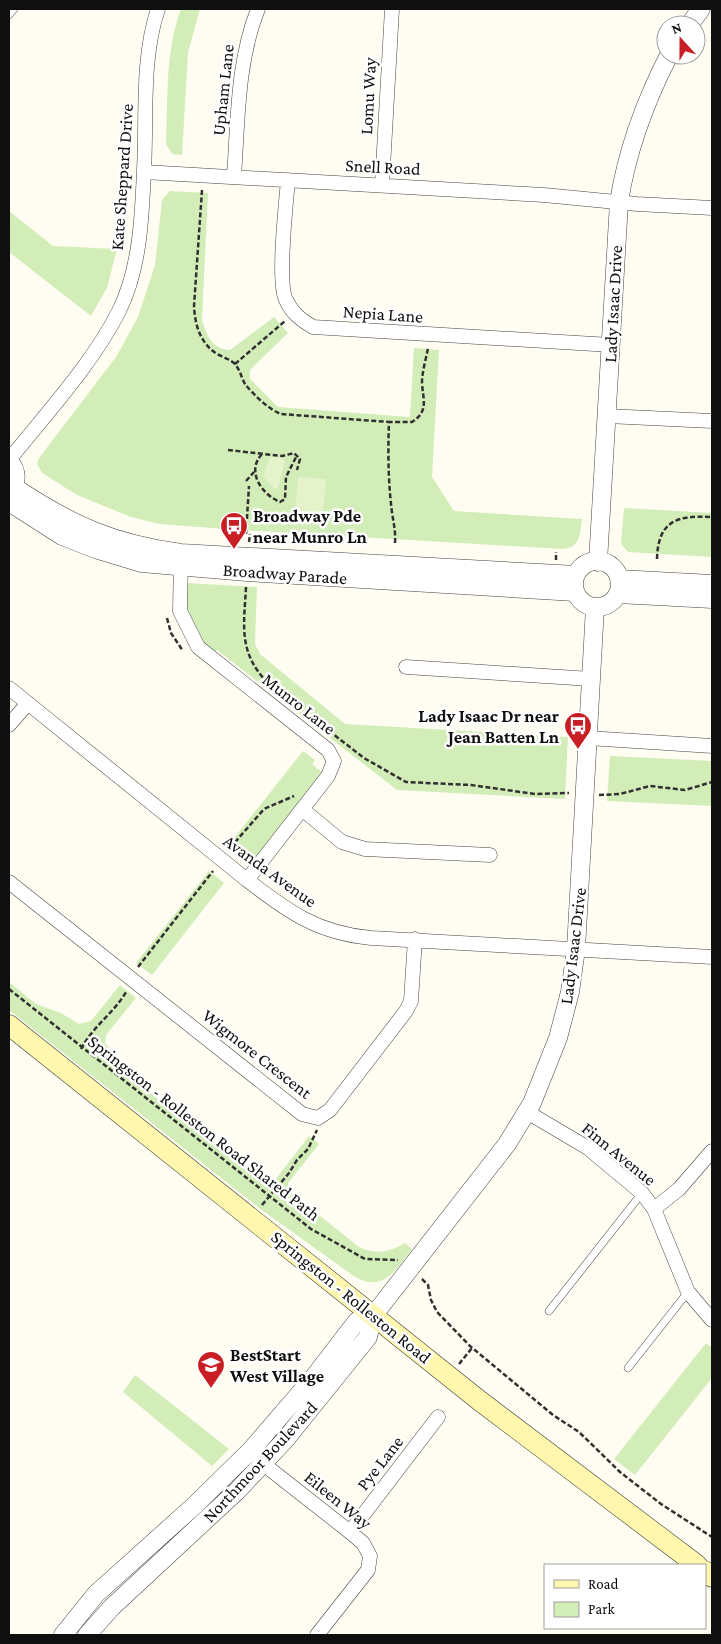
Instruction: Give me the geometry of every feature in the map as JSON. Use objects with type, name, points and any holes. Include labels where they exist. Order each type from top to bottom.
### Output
[{"type":"main road","name":"Springston - Rolleston Road","points":[[9,1024],[480,1401],[695,1564]]},
{"type":"street","name":"Kate Sheppard Drive","points":[[9,460],[84,364],[120,310],[128,288],[140,234],[148,61],[158,9]]},
{"type":"street","name":"Upham Lane","points":[[234,176],[243,56],[249,32],[258,9]]},
{"type":"street","name":"Lomu Way","points":[[382,185],[392,9]]},
{"type":"street","name":"Lady Isaac Drive","points":[[598,562],[619,202],[630,148],[646,103],[664,65]]},
{"type":"street","name":"Snell Road","points":[[144,172],[544,195],[712,208]]},
{"type":"street","name":"Nepia Lane","points":[[288,180],[282,291],[294,313],[313,327],[429,336],[610,345]]},
{"type":"street","points":[[607,416],[712,422]]},
{"type":"street","points":[[9,460],[15,470],[10,494]]},
{"type":"street","name":"Broadway Parade","points":[[10,494],[93,532],[181,560],[576,584]]},
{"type":"street","name":"Munro Lane","points":[[181,560],[180,611],[198,647],[332,755],[334,761],[328,776],[247,880]]},
{"type":"street","points":[[598,562],[612,567],[619,586],[612,601],[604,606],[595,607],[583,602],[576,584],[585,565],[598,562]]},
{"type":"street","points":[[619,586],[712,584]]},
{"type":"street","points":[[619,586],[712,599]]},
{"type":"street","name":"Lady Isaac Drive","points":[[373,1316],[493,1164],[527,1112],[558,1038],[570,992],[576,949],[595,607]]},
{"type":"street","points":[[406,668],[591,679]]},
{"type":"street","name":"Avanda Avenue","points":[[9,688],[247,880],[300,918],[332,932],[370,938],[712,957]]},
{"type":"street","points":[[9,725],[28,703]]},
{"type":"street","points":[[588,738],[712,746]]},
{"type":"street","points":[[302,810],[342,842],[365,849],[490,855]]},
{"type":"street","name":"Wigmore Crescent","points":[[9,882],[302,1114],[318,1118],[330,1110],[406,1011],[411,1001],[415,939]]},
{"type":"street","name":"Finn Avenue","points":[[527,1112],[584,1146],[642,1193],[654,1208],[688,1292],[712,1320]]},
{"type":"street","points":[[654,1208],[679,1189],[711,1153]]},
{"type":"street","name":"Northmoor Boulevard","points":[[63,1635],[96,1594],[195,1505],[257,1457],[313,1407],[368,1337],[373,1316]]},
{"type":"street","name":"Pye Lane","points":[[350,1532],[438,1417]]},
{"type":"street","name":"Northmoor Boulevard","points":[[87,1635],[112,1606],[237,1491],[257,1457]]},
{"type":"street","name":"Eileen Way","points":[[257,1457],[350,1532],[368,1550],[370,1556],[368,1570],[317,1635]]},
{"type":"lane","points":[[9,15],[14,9]]},
{"type":"lane","points":[[549,1311],[642,1193]]},
{"type":"lane","points":[[628,1368],[688,1292]]},
{"type":"path","points":[[202,190],[195,320],[198,332],[211,350],[235,364],[245,383],[272,411],[280,414],[412,422],[424,411],[425,402],[422,384],[429,336]]},
{"type":"path","points":[[235,364],[294,313]]},
{"type":"path","points":[[389,422],[387,458],[390,475],[391,507],[396,531],[395,543]]},
{"type":"path","points":[[228,450],[282,456],[294,453],[297,455]]},
{"type":"path","points":[[246,481],[254,472],[255,464],[262,454]]},
{"type":"path","points":[[297,455],[300,462],[297,470]]},
{"type":"path","points":[[254,472],[263,487],[276,500],[283,501],[286,495],[286,477],[297,455]]},
{"type":"path","points":[[249,486],[245,644],[254,667],[268,683]]},
{"type":"path","points":[[657,559],[662,532],[672,522],[687,516],[712,516]]},
{"type":"path","points":[[166,612],[171,633],[187,655]]},
{"type":"path","points":[[304,712],[364,758],[406,782],[471,786],[535,794],[620,794],[650,786],[685,790],[712,782]]},
{"type":"path","points":[[82,1049],[98,1024],[118,1006],[127,991],[130,978],[250,823],[264,809],[298,793]]},
{"type":"path","name":"Springston - Rolleston Road Shared Path","points":[[9,989],[82,1049],[311,1229],[339,1246],[371,1260],[395,1259]]},
{"type":"path","points":[[259,1210],[308,1148],[317,1132]]},
{"type":"path","points":[[426,1282],[437,1312],[472,1348],[553,1416],[579,1432],[620,1472],[661,1504],[712,1537]]},
{"type":"path","points":[[457,1367],[472,1348]]},
{"type":"green space","points":[[181,9],[200,9],[188,53],[182,155],[172,154],[166,144],[170,58],[172,41]]},
{"type":"green space","points":[[170,191],[208,193],[202,319],[214,344],[230,350],[274,317],[288,333],[250,370],[250,379],[278,407],[410,417],[414,348],[439,350],[432,477],[454,511],[582,519],[580,535],[576,543],[562,549],[159,524],[131,517],[77,495],[42,473],[37,464],[39,458],[116,357],[138,317],[155,265],[162,200]]},
{"type":"green space","points":[[9,211],[53,246],[117,249],[107,288],[91,316],[9,252]]},
{"type":"green space","points":[[270,457],[281,457],[285,461],[278,487],[275,490],[263,476]]},
{"type":"green space","points":[[298,477],[326,479],[323,515],[295,513]]},
{"type":"green space","points":[[624,508],[712,513],[712,557],[628,552],[621,544]]},
{"type":"green space","points":[[187,583],[257,587],[255,644],[260,654],[345,724],[568,737],[565,799],[397,790],[217,650],[214,653],[201,643],[185,606]]},
{"type":"green space","points":[[303,751],[315,760],[312,764],[323,773],[253,861],[230,843]]},
{"type":"green space","points":[[610,756],[712,761],[712,806],[607,801]]},
{"type":"green space","points":[[209,871],[224,883],[152,975],[136,963]]},
{"type":"green space","points":[[9,982],[36,1004],[61,1013],[79,1024],[91,1021],[120,985],[136,998],[106,1035],[105,1043],[136,1082],[265,1182],[275,1180],[309,1136],[319,1144],[288,1183],[289,1191],[359,1247],[377,1252],[394,1249],[405,1243],[412,1249],[395,1271],[382,1280],[374,1282],[365,1281],[355,1277],[259,1208],[9,1010]]},
{"type":"green space","points":[[706,1343],[712,1348],[712,1378],[635,1475],[614,1459]]},
{"type":"green space","points":[[135,1375],[229,1449],[212,1466],[123,1392]]},
{"type":"place","name":"Broadway Pde near Munro Ln","points":[[234,550]]},
{"type":"place","name":"Lady Isaac Dr near Jean Batten Ln","points":[[578,750]]},
{"type":"place","name":"BestStart West Village","points":[[211,1389]]}]
